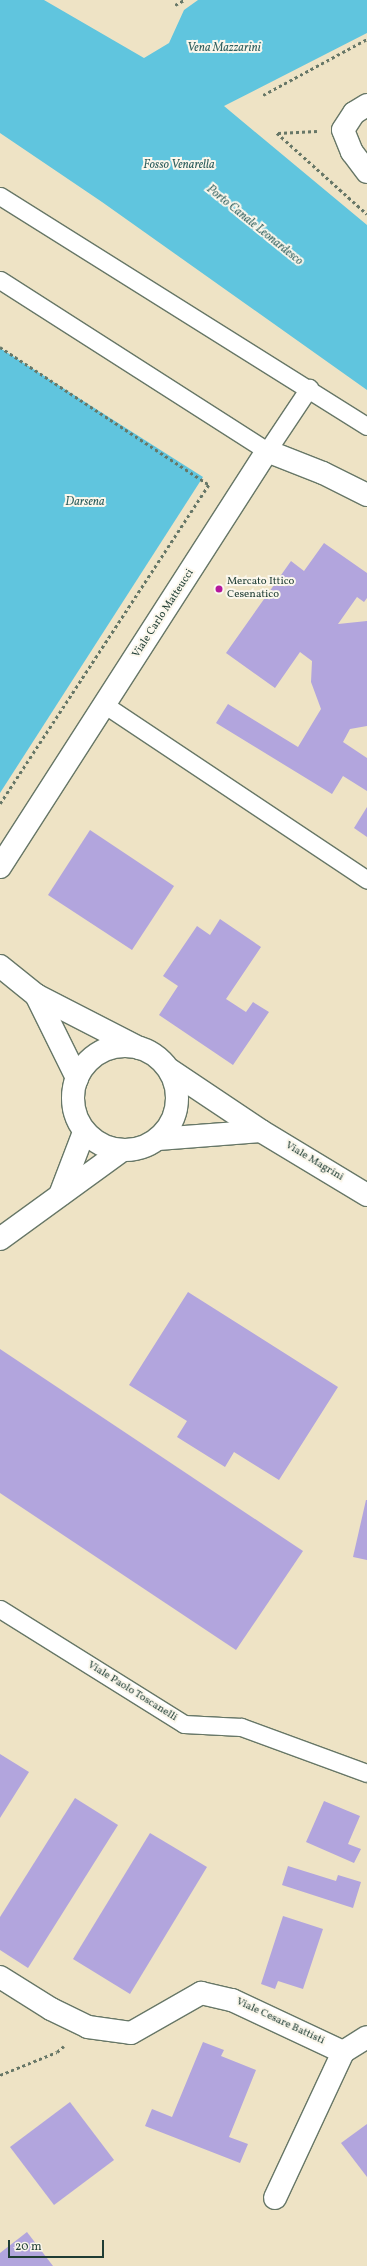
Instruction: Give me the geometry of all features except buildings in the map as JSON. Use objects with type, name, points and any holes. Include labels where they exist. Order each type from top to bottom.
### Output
[{"type":"street","points":[[367,105],[354,112],[343,130],[352,152],[367,172]]},
{"type":"street","points":[[267,451],[323,473],[367,495]]},
{"type":"street","name":"Viale Carlo Matteucci","points":[[0,867],[267,451]]},
{"type":"street","points":[[0,966],[36,995],[161,1060],[170,1070],[176,1086],[177,1104],[173,1120],[158,1139]]},
{"type":"street","points":[[36,995],[77,1078]]},
{"type":"street","points":[[140,1048],[125,1045],[109,1048],[96,1054],[84,1065],[72,1092],[73,1106],[84,1132],[107,1148],[121,1151],[137,1150],[158,1139],[261,1131]]},
{"type":"street","name":"Viale Magrini","points":[[170,1070],[261,1131],[367,1195]]},
{"type":"street","points":[[60,1195],[84,1132]]},
{"type":"street","points":[[0,1239],[121,1151]]},
{"type":"street","name":"Viale Cesare Battisti","points":[[0,1977],[50,2009],[88,2027],[131,2033],[201,1993],[232,2000],[343,2052]]},
{"type":"street","points":[[275,2198],[343,2052],[367,2037]]},
{"type":"lane","points":[[0,196],[309,388],[367,426]]},
{"type":"lane","points":[[0,280],[267,451],[309,388]]},
{"type":"lane","points":[[105,705],[367,880]]},
{"type":"lane","name":"Viale Paolo Toscanelli","points":[[0,1609],[184,1724],[241,1727],[367,1773]]},
{"type":"path","points":[[175,6],[184,0]]},
{"type":"path","points":[[263,95],[367,39]]},
{"type":"path","points":[[343,130],[277,133],[367,214]]},
{"type":"path","points":[[0,347],[209,485],[0,804]]},
{"type":"path","points":[[0,2076],[57,2052],[88,2027]]},
{"type":"water","name":"Fosso Venarella","points":[[0,0],[44,0],[144,58],[169,43],[184,10],[198,0],[367,0],[367,33],[224,106],[367,225],[367,390],[102,202],[0,133]]},
{"type":"water","name":"Darsena","points":[[0,348],[203,477],[0,793]]},
{"type":"place","name":"Mercato Ittico Cesenatico","points":[[219,589]]},
{"type":"water label","name":"Vena Mazzarini","points":[[224,49]]},
{"type":"water label","name":"Porto Canale Leonardesco","points":[[254,226]]}]
